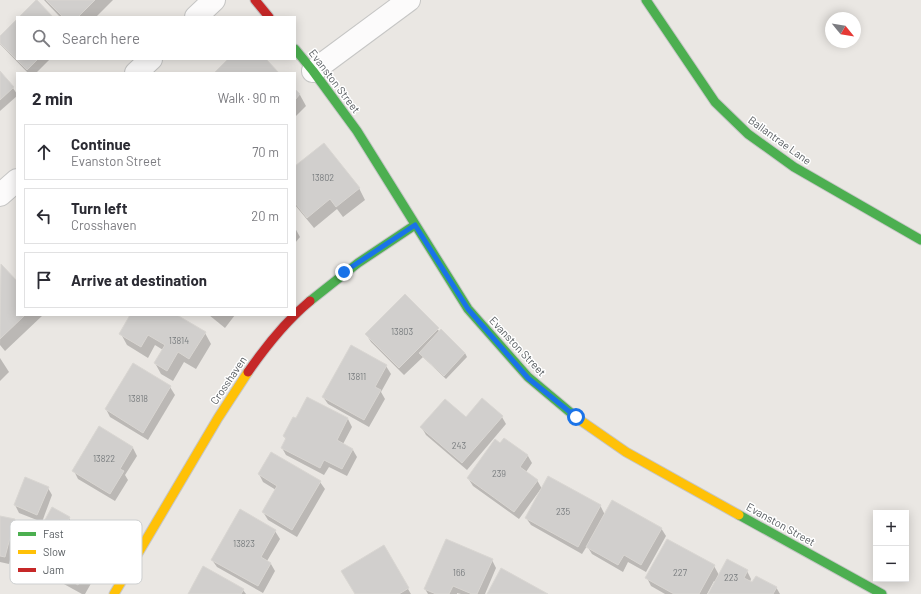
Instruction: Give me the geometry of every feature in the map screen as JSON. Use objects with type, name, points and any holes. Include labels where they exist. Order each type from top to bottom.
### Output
[{"type":"street","points":[[197,16],[214,0]]},
{"type":"street","points":[[255,0],[268,16]]},
{"type":"street","points":[[313,71],[409,0]]},
{"type":"street","name":"Ballantrae Lane","points":[[649,1],[715,102],[748,134],[794,167],[921,240]]},
{"type":"street","name":"Evanston Street","points":[[296,50],[357,131],[468,309],[528,378],[576,417],[626,452],[882,594]]},
{"type":"street","points":[[137,72],[150,60]]},
{"type":"street","points":[[0,194],[16,181]]},
{"type":"street","name":"Crosshaven","points":[[296,316],[344,272],[415,225]]},
{"type":"street","name":"Crosshaven","points":[[142,547],[219,416],[252,366],[269,344],[296,316]]},
{"type":"street","name":"Crosshaven","points":[[114,594],[120,584]]},
{"type":"building","points":[[37,0],[52,16],[20,16]]},
{"type":"building","points":[[46,0],[95,0],[79,16],[62,16]]},
{"type":"building","points":[[16,20],[16,59],[0,43],[0,36]]},
{"type":"building","points":[[17,60],[37,60],[27,70]]},
{"type":"building","points":[[227,60],[267,60],[278,72],[215,72]]},
{"type":"building","points":[[0,71],[14,87],[0,100]]},
{"type":"building","points":[[296,90],[300,94],[296,99]]},
{"type":"building","points":[[324,143],[360,188],[336,207],[330,199],[307,218],[296,204],[296,165]]},
{"type":"building","points":[[1,264],[16,280],[16,316],[24,316],[0,339]]},
{"type":"building","points":[[405,294],[439,328],[399,368],[365,334]]},
{"type":"building","points":[[129,316],[179,316],[206,332],[189,359],[178,352],[167,371],[154,363],[165,345],[148,335],[141,347],[119,334]]},
{"type":"building","points":[[441,329],[465,353],[444,376],[419,353]]},
{"type":"building","points":[[351,345],[387,365],[375,387],[381,390],[364,420],[322,397]]},
{"type":"building","points":[[133,363],[171,386],[143,433],[105,409]]},
{"type":"building","points":[[307,397],[348,418],[337,440],[353,449],[342,469],[324,460],[320,468],[281,448],[286,438],[283,436],[293,417],[296,418]]},
{"type":"building","points":[[482,398],[503,416],[462,463],[420,427],[445,399],[466,417]]},
{"type":"building","points":[[99,426],[133,447],[120,469],[124,471],[110,494],[72,471]]},
{"type":"building","points":[[504,438],[528,455],[520,467],[538,480],[514,512],[467,478],[495,439],[500,443]]},
{"type":"building","points":[[271,452],[321,481],[292,530],[262,512],[277,486],[258,474]]},
{"type":"building","points":[[548,476],[601,505],[578,547],[525,518]]},
{"type":"building","points":[[25,477],[49,487],[37,515],[14,505]]},
{"type":"building","points":[[612,500],[662,528],[641,565],[624,555],[618,565],[586,547]]},
{"type":"building","points":[[52,507],[70,517],[68,520],[45,520]]},
{"type":"building","points":[[240,509],[276,530],[261,557],[271,563],[258,586],[211,560]]},
{"type":"building","points":[[0,516],[15,519],[10,520],[10,538],[5,557],[0,556]]},
{"type":"building","points":[[446,539],[493,559],[477,594],[472,594],[453,586],[449,594],[436,594],[424,589]]},
{"type":"building","points":[[667,539],[715,565],[699,594],[674,594],[645,578]]},
{"type":"building","points":[[384,545],[409,588],[399,594],[355,594],[341,571]]},
{"type":"building","points":[[727,559],[748,570],[744,578],[752,582],[756,576],[777,587],[773,594],[708,594]]},
{"type":"building","points":[[203,566],[244,589],[241,594],[188,594]]},
{"type":"building","points":[[501,568],[548,594],[487,594]]},
{"type":"traffic: fast","points":[[646,0],[715,102],[748,134],[794,167],[921,240]]},
{"type":"traffic: fast","points":[[296,50],[357,131],[468,309],[528,377],[577,418]]},
{"type":"traffic: fast","points":[[310,301],[358,263],[415,225]]},
{"type":"traffic: fast","points":[[739,515],[882,594]]},
{"type":"traffic: slow","points":[[142,547],[218,418],[248,372]]},
{"type":"traffic: slow","points":[[577,418],[626,452],[739,515]]},
{"type":"traffic: slow","points":[[114,594],[120,584]]},
{"type":"traffic: jam","points":[[255,0],[268,16]]},
{"type":"traffic: jam","points":[[296,314],[310,301]]},
{"type":"traffic: jam","points":[[248,372],[277,334],[294,316]]},
{"type":"route","points":[[344,272],[415,225],[468,309],[528,378],[576,417]]}]
